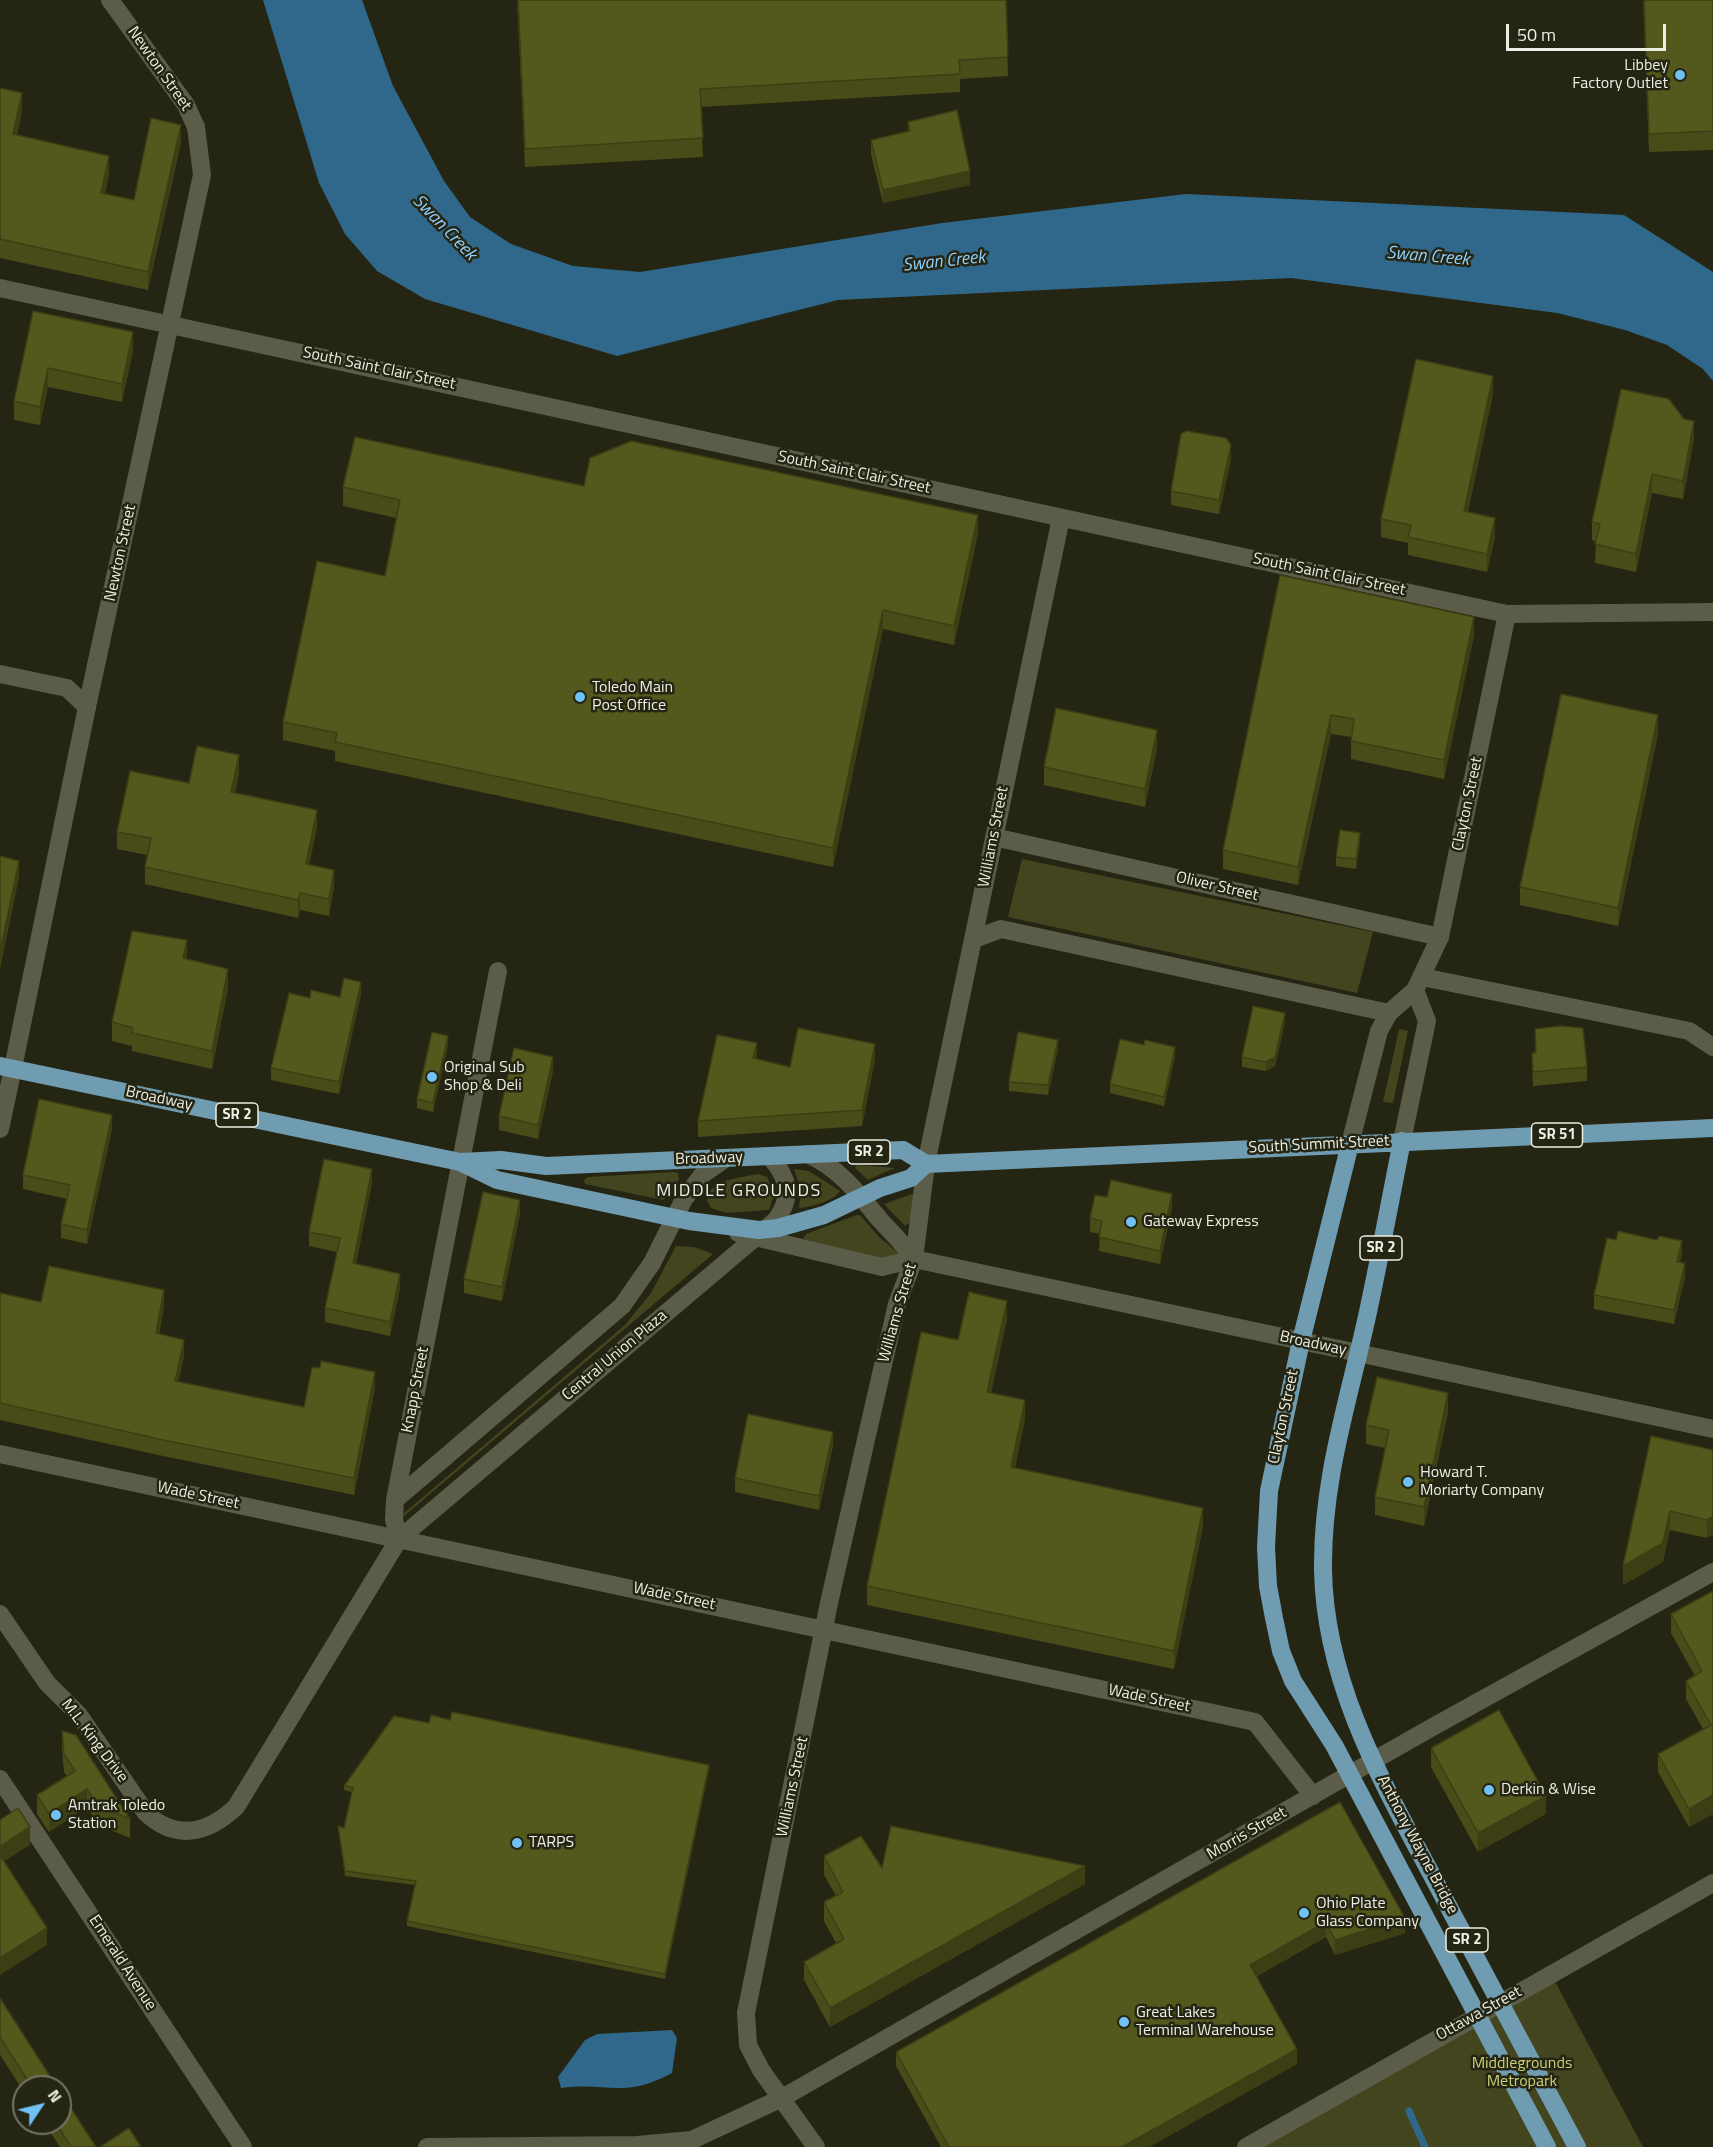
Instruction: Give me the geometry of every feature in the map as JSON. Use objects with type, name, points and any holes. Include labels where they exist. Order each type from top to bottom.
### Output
[{"type":"main road","name":"Broadway","points":[[7,1067],[460,1162],[497,1180],[681,1219]]},
{"type":"main road","name":"South Summit Street","points":[[926,1164],[1713,1128]]},
{"type":"main road","name":"SR 2","points":[[1358,1353],[1402,1142]]},
{"type":"main road","name":"Clayton Street","points":[[1334,1745],[1293,1682],[1281,1652],[1268,1586],[1266,1519],[1269,1491],[1301,1341],[1350,1144]]},
{"type":"main road","name":"SR 2","points":[[681,1219],[761,1233],[824,1215],[896,1182],[911,1178],[926,1164],[903,1150],[808,1154]]},
{"type":"main road","name":"Broadway","points":[[460,1162],[501,1160],[546,1166],[808,1154]]},
{"type":"main road","name":"Anthony Wayne Bridge","points":[[1358,1353],[1330,1468],[1323,1570],[1325,1611],[1341,1683],[1381,1779],[1577,2147]]},
{"type":"main road","name":"Anthony Wayne Bridge","points":[[1334,1745],[1547,2147]]},
{"type":"street","name":"Newton Street","points":[[0,1129],[7,1067],[202,175],[196,127],[186,105],[110,0]]},
{"type":"street","name":"South Saint Clair Street","points":[[0,288],[1507,614],[1713,612]]},
{"type":"street","name":"Williams Street","points":[[782,2098],[761,2070],[748,2045],[746,2013],[825,1630],[897,1304],[914,1259],[926,1164],[1061,518]]},
{"type":"street","name":"Clayton Street","points":[[1350,1144],[1379,1031],[1389,1013],[1419,984],[1440,936],[1507,614]]},
{"type":"street","points":[[0,674],[67,688],[87,708]]},
{"type":"street","name":"Oliver Street","points":[[994,837],[1440,936]]},
{"type":"street","points":[[974,939],[1001,929],[1389,1013]]},
{"type":"street","name":"Knapp Street","points":[[399,1539],[394,1520],[395,1500],[498,971]]},
{"type":"street","points":[[1402,1142],[1427,1021],[1419,984],[1689,1031],[1713,1047]]},
{"type":"street","points":[[808,1154],[848,1180],[880,1220],[900,1238],[914,1259]]},
{"type":"street","name":"Central Union Plaza","points":[[399,1539],[761,1233],[783,1209],[788,1187],[781,1170],[770,1156]]},
{"type":"street","name":"Central Union Plaza","points":[[395,1500],[609,1319],[643,1278],[681,1219],[703,1174],[726,1158]]},
{"type":"street","name":"Broadway","points":[[761,1233],[882,1267],[914,1259],[1713,1429]]},
{"type":"street","name":"Wade Street","points":[[0,1454],[1255,1722],[1312,1796]]},
{"type":"street","name":"M.L. King Drive","points":[[0,1614],[47,1683],[79,1715],[146,1813],[158,1824],[169,1829],[193,1831],[215,1823],[236,1807],[399,1539]]},
{"type":"street","name":"Morris Street","points":[[782,2098],[1312,1796],[1713,1572]]},
{"type":"street","name":"Emerald Avenue","points":[[0,1779],[243,2147]]},
{"type":"street","name":"Ottawa Street","points":[[1246,2147],[1713,1883]]},
{"type":"street","points":[[427,2147],[637,2145],[692,2140],[782,2098],[816,2147]]},
{"type":"green space","points":[[1022,859],[1373,932],[1357,993],[1008,917]]},
{"type":"green space","points":[[1399,1029],[1408,1031],[1393,1103],[1383,1102]]},
{"type":"green space","points":[[857,1165],[895,1168],[868,1180],[855,1168]]},
{"type":"green space","points":[[794,1169],[809,1171],[840,1191],[827,1201],[799,1208],[801,1191]]},
{"type":"green space","points":[[678,1173],[679,1180],[663,1200],[585,1184],[584,1180],[588,1177]]},
{"type":"green space","points":[[758,1174],[767,1177],[774,1195],[769,1210],[726,1213],[711,1208],[707,1200],[714,1187],[727,1180]]},
{"type":"green space","points":[[915,1193],[911,1222],[905,1226],[884,1204]]},
{"type":"green space","points":[[860,1215],[879,1237],[900,1254],[893,1261],[803,1239],[806,1234]]},
{"type":"green space","points":[[676,1246],[694,1247],[713,1254],[397,1522],[396,1520],[625,1325],[651,1293]]},
{"type":"green space","name":"Middlegrounds Metropark","points":[[1551,1974],[1643,2147],[1242,2147]]},
{"type":"water","name":"Swan Creek","points":[[263,0],[362,0],[393,86],[444,181],[470,217],[511,244],[573,266],[640,272],[942,223],[1186,194],[1624,215],[1713,272],[1713,381],[1703,369],[1667,345],[1625,330],[1557,313],[1291,278],[838,300],[617,356],[425,299],[377,271],[345,234],[319,183]]},
{"type":"water","points":[[672,2030],[677,2038],[672,2073],[655,2081],[628,2088],[561,2088],[558,2077],[585,2040],[597,2034]]},
{"type":"building","points":[[518,0],[1006,0],[1008,57],[959,60],[960,74],[700,89],[703,138],[525,149]]},
{"type":"building","name":"Libbey Factory Outlet","points":[[1644,0],[1713,0],[1713,131],[1649,134]]},
{"type":"building","points":[[0,88],[22,93],[13,134],[109,156],[101,193],[134,200],[151,118],[181,125],[148,272],[0,239]]},
{"type":"building","points":[[957,110],[970,171],[883,190],[871,140],[910,131],[908,122]]},
{"type":"building","points":[[33,311],[133,332],[122,384],[48,368],[40,407],[14,401]]},
{"type":"building","points":[[1416,359],[1493,376],[1464,511],[1495,518],[1487,554],[1408,537],[1411,525],[1381,519]]},
{"type":"building","points":[[1621,389],[1669,399],[1684,419],[1694,421],[1683,481],[1652,474],[1636,554],[1595,544],[1600,524],[1592,522]]},
{"type":"building","points":[[1187,431],[1226,438],[1231,445],[1219,500],[1171,491],[1181,434]]},
{"type":"building","name":"Toledo Main Post Office","points":[[355,437],[584,486],[590,458],[631,441],[978,515],[954,626],[883,610],[833,848],[335,742],[337,733],[283,722],[317,561],[385,576],[400,500],[343,487]]},
{"type":"building","points":[[1280,575],[1474,617],[1444,760],[1351,741],[1354,719],[1331,715],[1298,867],[1223,850]]},
{"type":"building","points":[[1561,694],[1658,715],[1618,908],[1520,887]]},
{"type":"building","points":[[1056,708],[1157,730],[1145,789],[1044,767]]},
{"type":"building","points":[[197,746],[239,755],[231,792],[317,810],[306,864],[334,870],[329,899],[300,893],[298,900],[145,867],[151,838],[117,832],[130,771],[189,783]]},
{"type":"building","points":[[1340,830],[1360,833],[1356,859],[1336,857]]},
{"type":"building","points":[[0,856],[19,861],[0,952]]},
{"type":"building","points":[[132,931],[187,940],[183,958],[228,969],[212,1051],[132,1033],[133,1028],[112,1022]]},
{"type":"building","points":[[344,978],[361,982],[339,1082],[271,1068],[289,993],[310,998],[311,990],[340,997]]},
{"type":"building","points":[[1253,1006],[1285,1013],[1275,1057],[1266,1062],[1242,1057]]},
{"type":"building","points":[[1560,1026],[1583,1028],[1587,1067],[1533,1072],[1532,1053],[1536,1053],[1535,1029]]},
{"type":"building","points":[[798,1028],[875,1044],[862,1110],[698,1121],[717,1035],[757,1043],[753,1058],[790,1067]]},
{"type":"building","name":"Original Sub Shop & Deli","points":[[432,1032],[448,1036],[433,1103],[417,1099]]},
{"type":"building","points":[[1018,1032],[1058,1040],[1048,1085],[1009,1082]]},
{"type":"building","points":[[1120,1039],[1144,1045],[1145,1040],[1175,1047],[1164,1097],[1110,1084]]},
{"type":"building","points":[[514,1048],[553,1057],[538,1125],[499,1116]]},
{"type":"building","points":[[39,1099],[112,1115],[87,1230],[61,1224],[70,1185],[23,1175]]},
{"type":"building","points":[[324,1159],[372,1169],[353,1263],[400,1274],[390,1322],[325,1308],[340,1238],[309,1232]]},
{"type":"building","name":"Gateway Express","points":[[1111,1180],[1172,1194],[1160,1251],[1099,1237],[1102,1221],[1090,1218],[1095,1195],[1107,1197]]},
{"type":"building","points":[[483,1192],[520,1200],[502,1287],[464,1279]]},
{"type":"building","points":[[1618,1231],[1657,1240],[1659,1236],[1682,1241],[1677,1262],[1685,1263],[1674,1310],[1594,1295],[1607,1238],[1616,1240]]},
{"type":"building","points":[[49,1266],[164,1290],[156,1333],[184,1340],[175,1381],[304,1407],[312,1367],[320,1368],[321,1361],[375,1372],[354,1478],[163,1440],[0,1403],[0,1293],[41,1302]]},
{"type":"building","points":[[969,1292],[1007,1301],[987,1392],[1025,1400],[1011,1467],[1203,1508],[1174,1651],[867,1586],[921,1332],[958,1340]]},
{"type":"building","name":"Howard T. Moriarty Company","points":[[1377,1377],[1448,1393],[1424,1507],[1375,1497],[1389,1430],[1366,1425]]},
{"type":"building","points":[[748,1414],[833,1432],[819,1496],[735,1478]]},
{"type":"building","points":[[1651,1436],[1713,1450],[1713,1516],[1707,1520],[1670,1511],[1663,1543],[1623,1566]]},
{"type":"building","points":[[1713,1591],[1713,1795],[1689,1809],[1658,1754],[1711,1725],[1686,1681],[1702,1671],[1671,1614]]},
{"type":"building","name":"Derkin & Wise","points":[[1499,1710],[1546,1796],[1478,1833],[1431,1748]]},
{"type":"building","name":"TARPS","points":[[452,1712],[709,1765],[665,1974],[407,1921],[416,1881],[345,1871],[338,1826],[344,1828],[353,1787],[344,1786],[394,1716],[429,1723],[431,1715],[450,1720]]},
{"type":"building","points":[[62,1731],[76,1735],[130,1819],[98,1806],[87,1789],[49,1814],[37,1795],[75,1771],[64,1754]]},
{"type":"building","name":"Great Lakes Terminal Warehouse","points":[[1340,1802],[1405,1918],[1335,1940],[1326,1922],[1250,1965],[1297,2049],[1122,2147],[949,2147],[896,2052]]},
{"type":"building","points":[[18,1808],[30,1827],[1,1846],[3,1848],[0,1850],[0,1820]]},
{"type":"building","points":[[891,1826],[1085,1866],[830,2008],[804,1962],[844,1939],[824,1902],[843,1892],[824,1856],[861,1836],[882,1868]]},
{"type":"building","points":[[0,1855],[47,1928],[0,1958]]},
{"type":"building","points":[[0,1998],[49,2075],[24,2075],[0,2037]]},
{"type":"building","points":[[72,2110],[96,2147],[71,2147],[64,2135],[72,2135]]},
{"type":"building","points":[[129,2128],[141,2147],[100,2147]]},
{"type":"waterway","points":[[1409,2111],[1425,2147]]},
{"type":"place","name":"Libbey Factory Outlet","points":[[1680,75]]},
{"type":"place","name":"Toledo Main Post Office","points":[[580,697]]},
{"type":"place","name":"Original Sub Shop & Deli","points":[[432,1077]]},
{"type":"place","name":"Gateway Express","points":[[1131,1222]]},
{"type":"place","name":"Howard T. Moriarty Company","points":[[1408,1482]]},
{"type":"place","name":"Derkin & Wise","points":[[1489,1790]]},
{"type":"place","name":"Amtrak Toledo Station","points":[[56,1815]]},
{"type":"place","name":"TARPS","points":[[517,1843]]},
{"type":"place","name":"Ohio Plate Glass Company","points":[[1304,1913]]},
{"type":"place","name":"Great Lakes Terminal Warehouse","points":[[1124,2022]]},
{"type":"district","name":"MIDDLE GROUNDS","points":[[739,1192]]}]
